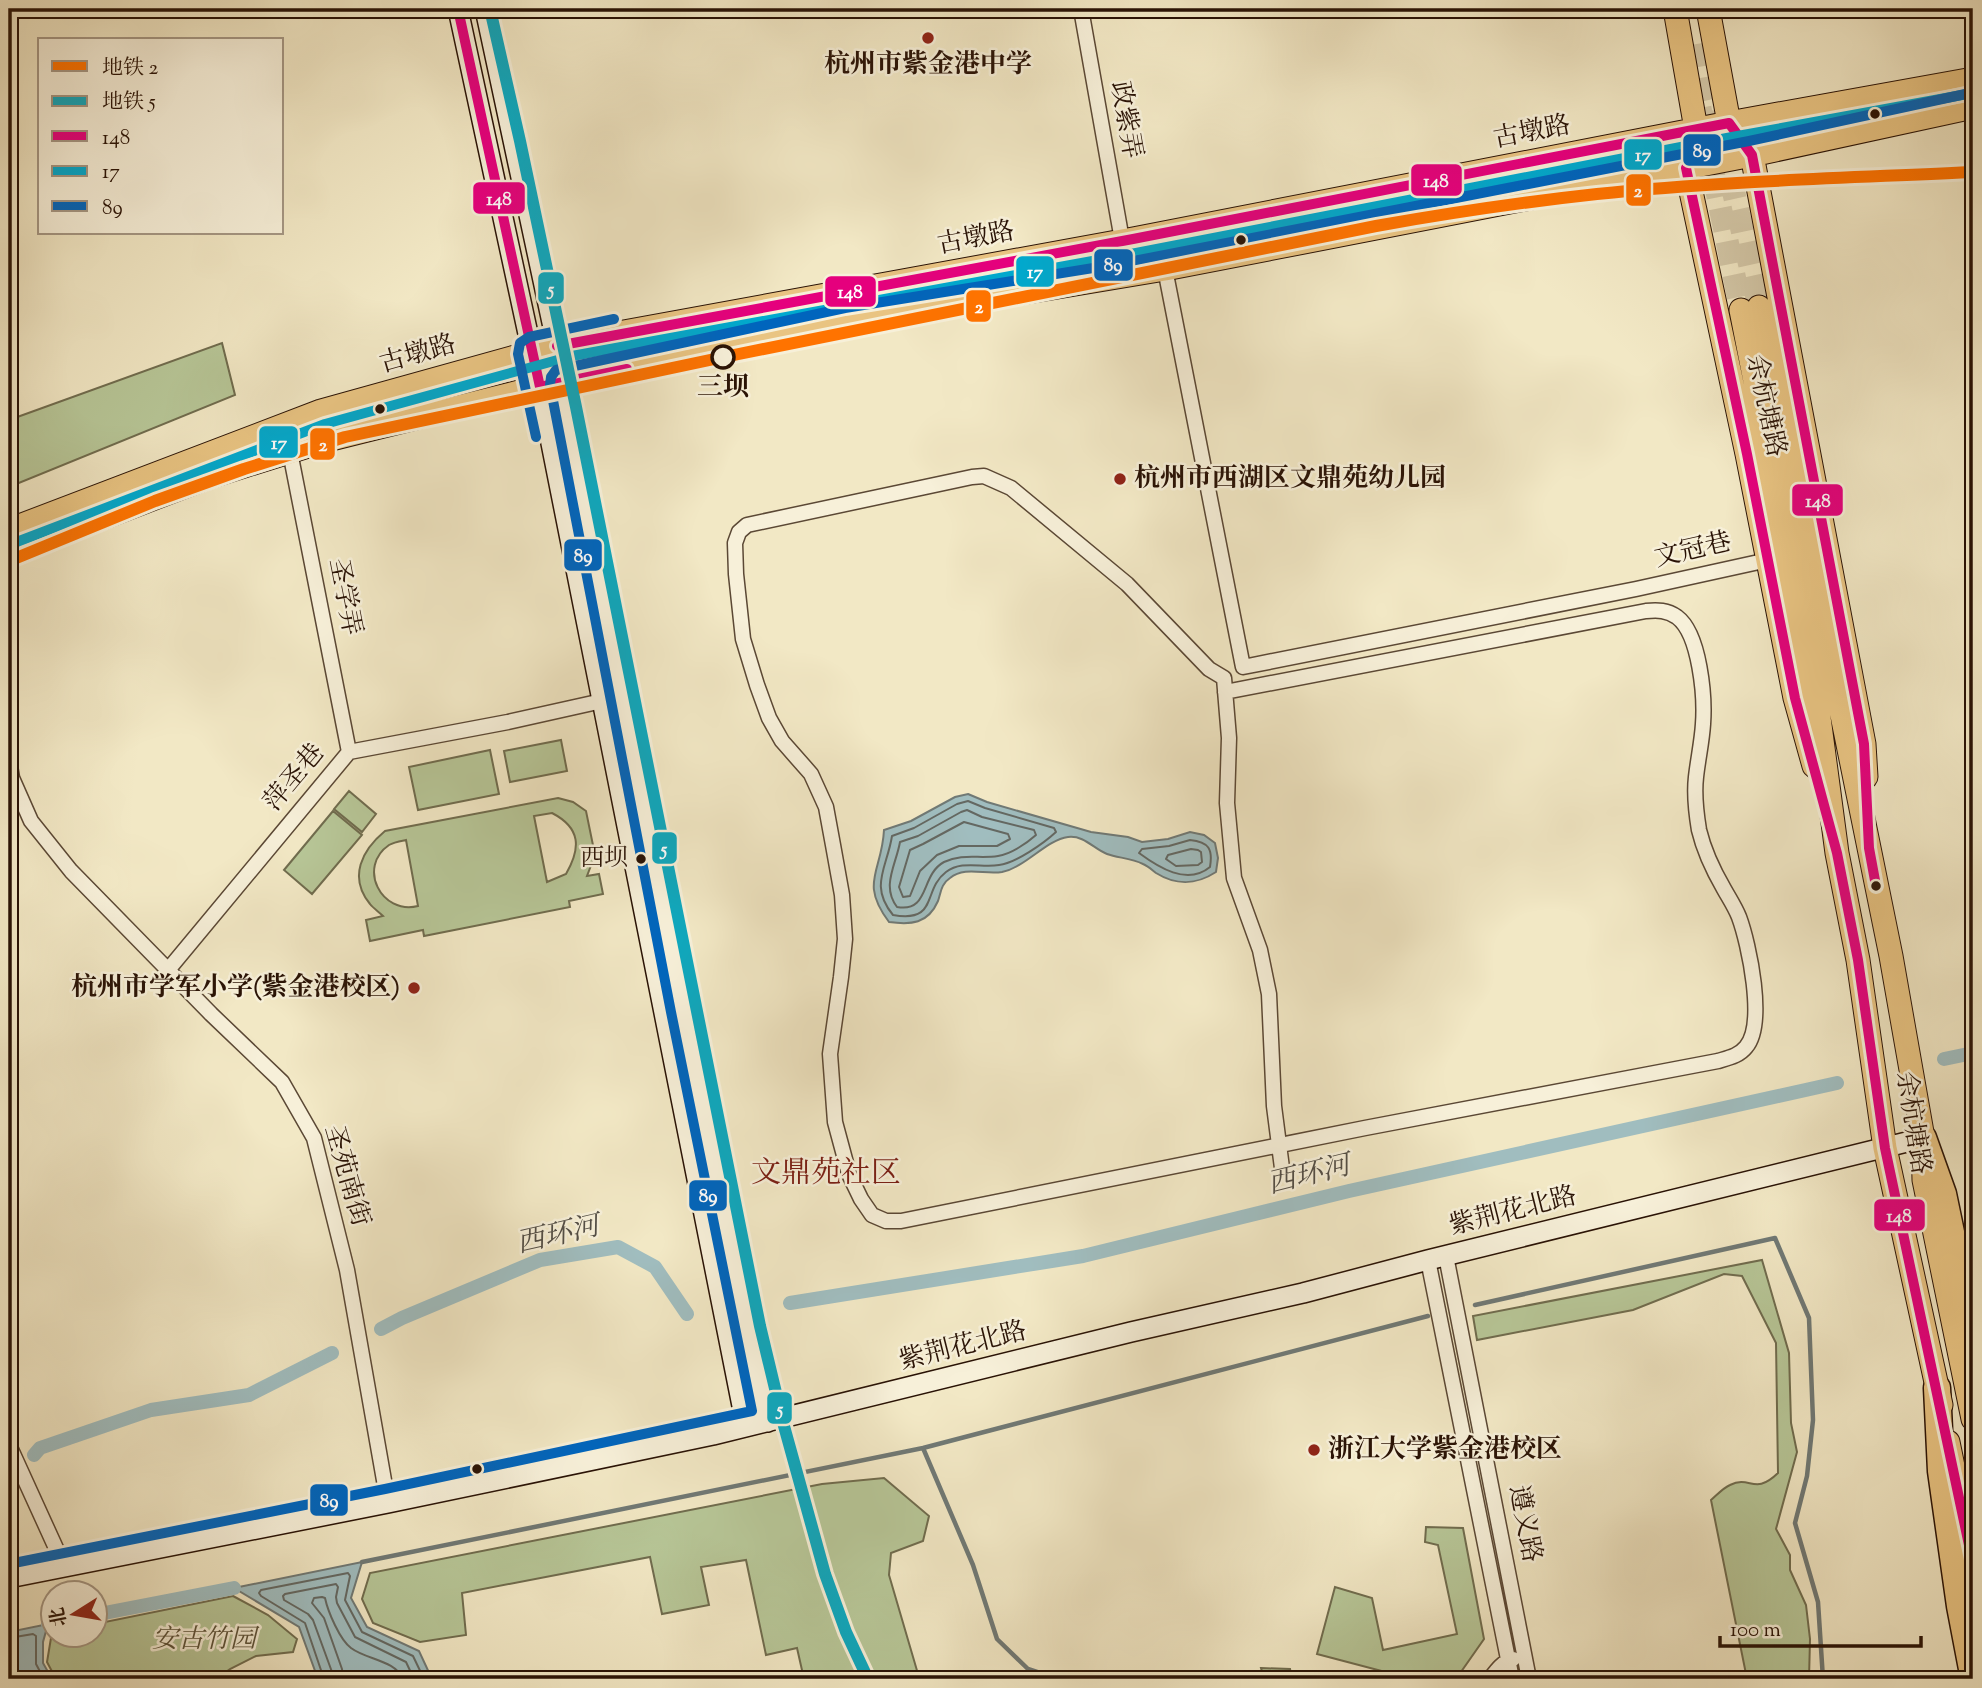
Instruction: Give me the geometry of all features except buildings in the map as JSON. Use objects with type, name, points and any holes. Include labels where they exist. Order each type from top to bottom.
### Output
[{"type":"highway","points":[[1923,1138],[1943,1194],[1973,1338]]},
{"type":"highway","points":[[1937,1388],[1941,1471],[1960,1606],[1973,1674]]},
{"type":"main road","points":[[458,9],[540,387],[746,1426]]},
{"type":"main road","name":"余杭塘路","points":[[1675,9],[1696,129],[1686,168],[1795,698],[1838,853]]},
{"type":"main road","name":"余杭塘路","points":[[1708,9],[1729,123],[1752,155],[1864,744],[1869,848]]},
{"type":"main road","points":[[485,11],[557,346],[768,1422]]},
{"type":"main road","name":"古墩路","points":[[9,530],[321,411],[569,342],[1973,79]]},
{"type":"main road","points":[[9,554],[209,477],[327,440],[540,387],[848,322],[1166,269],[1686,168],[1973,107]]},
{"type":"main road","name":"余杭塘路","points":[[1973,1419],[1924,1180],[1923,1138],[1896,981],[1750,308],[1814,680],[1838,853],[1858,960],[1885,1148],[1973,1564]]},
{"type":"main road","name":"紫荆花北路","points":[[9,1578],[388,1503],[768,1422],[1131,1332],[1303,1293],[1923,1138]]},
{"type":"street","points":[[485,11],[508,9]]},
{"type":"street","name":"政紫弄","points":[[1081,9],[1122,240]]},
{"type":"street","name":"文冠巷","points":[[1166,269],[1243,667],[1623,592],[1768,560]]},
{"type":"street","name":"圣学弄","points":[[290,452],[349,752]]},
{"type":"street","points":[[1225,692],[1646,611],[1658,610],[1679,619],[1690,636],[1699,663],[1703,720],[1695,807],[1700,832],[1706,853],[1738,915],[1749,947],[1755,1022],[1747,1046],[1730,1058],[1279,1145],[901,1221],[886,1221],[872,1215],[849,1174],[835,1122],[830,1054],[845,939],[842,895],[826,807],[811,774],[782,741],[769,718],[757,685],[743,639],[736,585],[735,543],[739,532],[747,526],[984,476],[1011,488],[1127,584],[1209,669],[1224,678],[1225,692],[1229,738],[1227,803],[1234,878],[1260,950],[1269,994],[1274,1106],[1279,1145],[1282,1168]]},
{"type":"street","name":"萍圣巷","points":[[168,970],[349,752],[603,701]]},
{"type":"street","name":"圣苑南街","points":[[9,760],[12,778],[31,821],[72,871],[211,1014],[282,1082],[314,1138],[347,1270],[388,1503]]},
{"type":"street","name":"遵义路","points":[[1437,1258],[1529,1679]]},
{"type":"street","name":"遵义路","points":[[1437,1258],[1512,1679]]},
{"type":"street","points":[[9,1446],[65,1568]]},
{"type":"street","points":[[1490,1679],[1508,1660],[1525,1657]]},
{"type":"green space","points":[[222,343],[235,395],[9,487],[9,420]]},
{"type":"green space","points":[[561,740],[567,771],[510,782],[504,751]]},
{"type":"green space","points":[[490,750],[499,794],[418,810],[409,767]]},
{"type":"green space","points":[[349,791],[376,814],[362,832],[334,809]]},
{"type":"green space","points":[[558,798],[573,802],[586,811],[595,855],[587,876],[599,874],[603,894],[569,901],[570,907],[424,936],[423,930],[370,941],[366,920],[383,916],[371,906],[363,894],[359,874],[364,855],[385,831]],"holes":[[[552,813],[569,825],[576,839],[576,847],[566,874],[547,882],[534,816]],[[406,840],[418,906],[405,907],[393,903],[384,896],[374,876],[380,854],[389,845]]]},
{"type":"green space","points":[[333,811],[362,835],[312,894],[284,870]]},
{"type":"green space","points":[[1762,1260],[1789,1353],[1791,1423],[1797,1452],[1776,1529],[1790,1555],[1790,1570],[1806,1605],[1810,1639],[1809,1679],[1747,1679],[1711,1500],[1730,1485],[1743,1482],[1763,1483],[1778,1473],[1776,1343],[1742,1276],[1724,1274],[1633,1310],[1477,1340],[1473,1316]]},
{"type":"green space","points":[[884,1478],[929,1516],[923,1541],[891,1553],[889,1575],[918,1674],[924,1679],[804,1679],[797,1648],[766,1655],[746,1560],[701,1567],[709,1605],[662,1614],[650,1557],[462,1593],[466,1635],[420,1642],[373,1623],[362,1599],[370,1573],[822,1484]]},
{"type":"green space","points":[[1426,1527],[1463,1528],[1484,1639],[1456,1679],[1412,1679],[1317,1654],[1335,1587],[1372,1598],[1383,1650],[1457,1634],[1438,1545],[1425,1542]]},
{"type":"green space","name":"安古竹园","points":[[233,1596],[268,1615],[297,1639],[293,1652],[256,1656],[216,1679],[56,1679],[47,1662],[49,1650],[108,1650],[108,1621]]},
{"type":"green space","points":[[1261,1668],[1290,1669],[1292,1679],[1264,1679]]},
{"type":"water","points":[[968,794],[1091,832],[1128,837],[1142,842],[1168,839],[1190,832],[1204,835],[1215,843],[1218,858],[1216,872],[1194,881],[1179,882],[1138,862],[1107,854],[1084,840],[1068,837],[1052,843],[1019,865],[1002,872],[956,874],[945,883],[934,909],[924,919],[912,923],[889,922],[875,897],[874,886],[884,830],[911,821],[955,797]]},
{"type":"water","points":[[362,1562],[351,1598],[367,1627],[419,1651],[432,1679],[318,1679],[299,1627],[234,1588]]},
{"type":"water","points":[[38,1626],[38,1650],[43,1650],[43,1663],[52,1679],[9,1679],[9,1632]]},
{"type":"waterway","name":"西环河","points":[[1944,1059],[1973,1053]]},
{"type":"waterway","name":"西环河","points":[[790,1303],[1083,1256],[1349,1191],[1837,1083]]},
{"type":"waterway","points":[[1475,1305],[1775,1238],[1809,1318],[1813,1420],[1807,1476],[1795,1523],[1818,1602],[1823,1679]]},
{"type":"waterway","name":"西环河","points":[[381,1329],[540,1260],[618,1247],[655,1267],[687,1314]]},
{"type":"waterway","points":[[362,1562],[923,1448],[1428,1316]]},
{"type":"waterway","name":"西环河","points":[[34,1455],[40,1448],[151,1410],[249,1395],[332,1353]]},
{"type":"waterway","points":[[923,1448],[973,1565],[997,1639],[1028,1669],[1058,1679]]},
{"type":"waterway","points":[[108,1612],[234,1588]]},
{"type":"tunnel","points":[[1703,43],[1759,307]]},
{"type":"tunnel","points":[[1700,108],[1741,310]]},
{"type":"metro line","name":"5","points":[[490,9],[576,407],[760,1326],[784,1426],[825,1574],[846,1632],[868,1679]]},
{"type":"metro line","name":"2","points":[[9,561],[155,501],[345,437],[724,357],[1376,226],[1458,212],[1597,194],[1785,180],[1973,172]]},
{"type":"transit line","name":"148","points":[[458,9],[540,387]]},
{"type":"transit line","name":"89","points":[[9,1564],[385,1489],[752,1411],[671,1012],[550,385],[556,370],[845,308],[1118,264],[1749,141],[1970,93]]},
{"type":"transit line","name":"17","points":[[14,543],[325,424],[572,356],[1136,253],[1973,93]]},
{"type":"transit line","name":"148","points":[[1729,123],[1752,155],[1864,744],[1869,848],[1876,886]]},
{"type":"transit line","name":"148","points":[[557,346],[1133,239],[1729,123]]},
{"type":"transit line","name":"148","points":[[1686,168],[1747,454],[1795,698],[1837,853],[1858,960],[1885,1148],[1973,1564]]},
{"type":"transit line","name":"89","points":[[536,437],[518,354],[520,343],[529,337],[614,319]]},
{"type":"transit line","name":"148","points":[[540,387],[627,369]]},
{"type":"place","name":"杭州市紫金港中学","points":[[928,38]]},
{"type":"place","name":"三坝","points":[[723,357]]},
{"type":"place","name":"杭州市西湖区文鼎苑幼儿园","points":[[1120,479]]},
{"type":"place","name":"西坝","points":[[641,859]]},
{"type":"place","name":"杭州市学军小学(紫金港校区)","points":[[414,988]]},
{"type":"place","name":"浙江大学紫金港校区","points":[[1314,1450]]},
{"type":"district","name":"文鼎苑社区","points":[[826,1174]]}]
